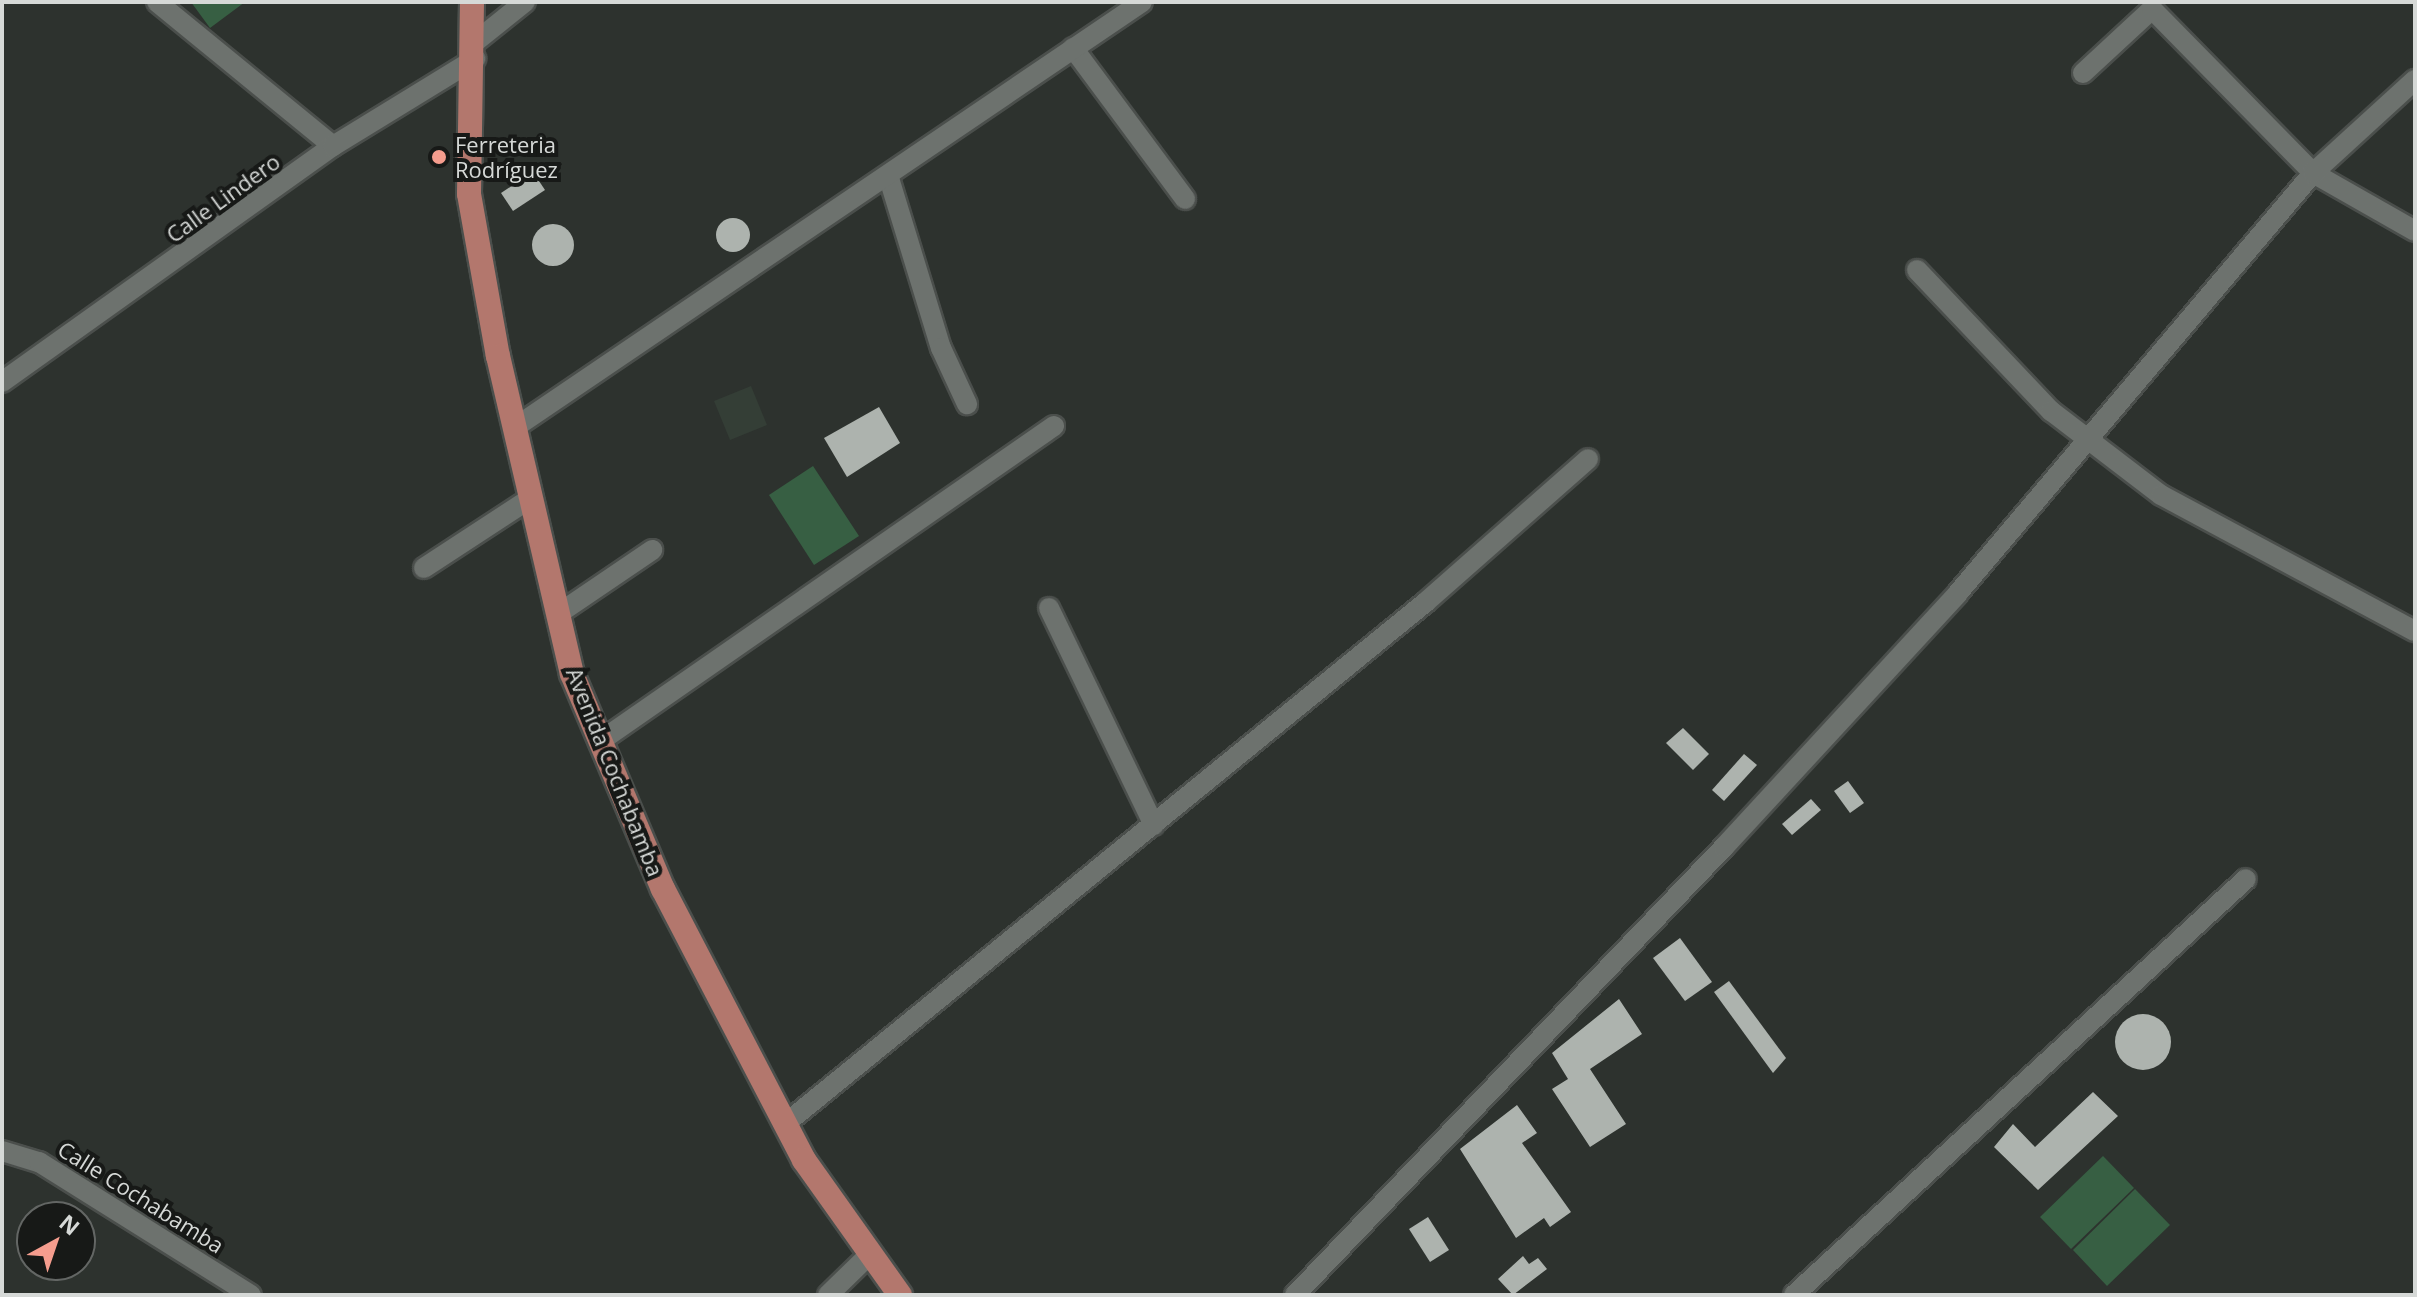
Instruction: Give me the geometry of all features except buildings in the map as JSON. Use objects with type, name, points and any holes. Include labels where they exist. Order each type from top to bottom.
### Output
[{"type":"main road","name":"Avenida Cochabamba","points":[[472,2],[475,51],[469,194],[558,614],[599,742],[663,889],[785,1124],[900,1295]]},
{"type":"street","points":[[157,2],[333,146]]},
{"type":"street","name":"Calle Lindero","points":[[2,382],[333,146],[475,51],[525,2]]},
{"type":"street","points":[[517,426],[1142,2]]},
{"type":"street","points":[[2083,73],[2152,9],[2313,173],[2415,231]]},
{"type":"street","points":[[1073,48],[1185,199]]},
{"type":"street","points":[[1295,1295],[1745,824],[1958,593],[2086,436],[2313,173],[2415,80]]},
{"type":"street","points":[[888,175],[941,348],[967,404]]},
{"type":"street","points":[[1917,270],[2051,411],[2161,495],[2415,631]]},
{"type":"street","points":[[599,742],[1054,426]]},
{"type":"street","points":[[785,1124],[1154,825],[1588,459]]},
{"type":"street","points":[[424,568],[531,498]]},
{"type":"street","points":[[558,614],[652,550]]},
{"type":"street","points":[[1049,608],[1154,825]]},
{"type":"street","points":[[1794,1295],[2246,879]]},
{"type":"street","name":"Calle Cochabamba","points":[[2,1151],[39,1162],[251,1295]]},
{"type":"street","points":[[828,1295],[870,1254]]},
{"type":"shaded area","points":[[751,386],[767,425],[730,440],[714,401]]},
{"type":"green space","points":[[191,2],[245,2],[210,28]]},
{"type":"green space","points":[[813,466],[859,536],[814,565],[769,495]]},
{"type":"green space","points":[[2103,1156],[2134,1188],[2071,1249],[2040,1217]]},
{"type":"green space","points":[[2135,1189],[2170,1225],[2107,1286],[2073,1250]]},
{"type":"place","name":"Ferreteria Rodríguez","points":[[439,157]]}]
